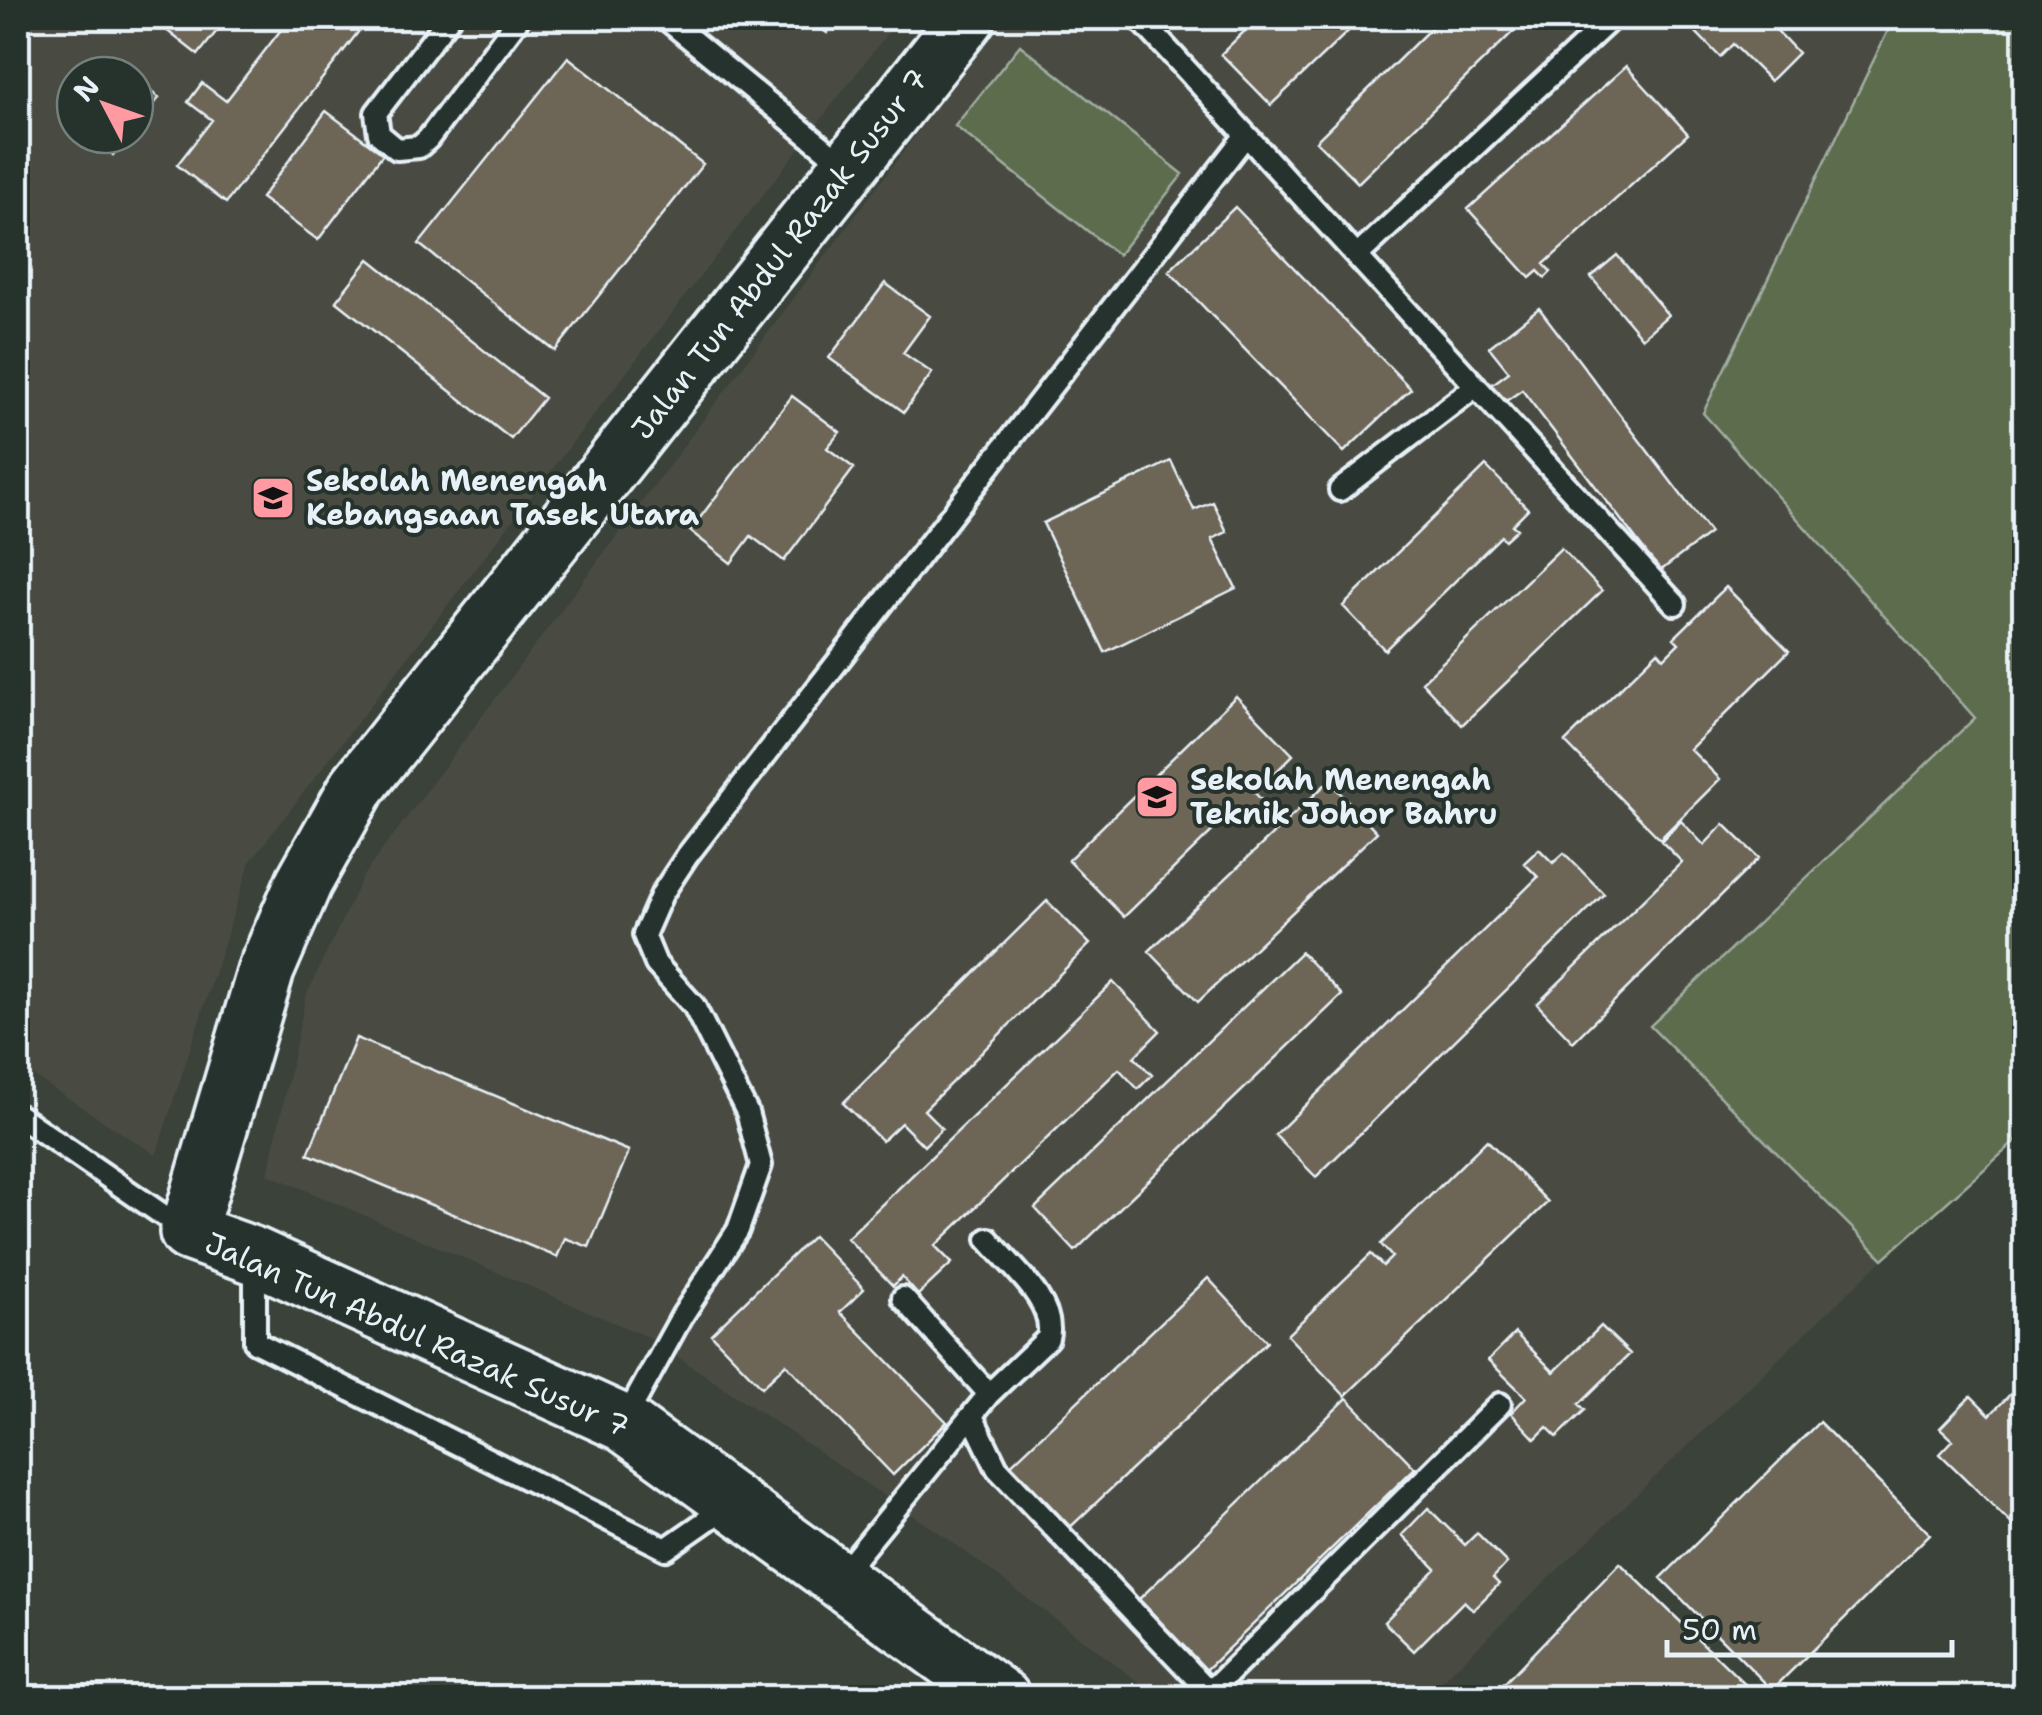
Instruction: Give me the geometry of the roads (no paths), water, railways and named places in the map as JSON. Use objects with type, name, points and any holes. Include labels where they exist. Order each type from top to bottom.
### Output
[{"type":"street","name":"Jalan Tun Abdul Razak Susur 7","points":[[967,18],[358,786],[304,882],[266,970],[188,1232],[255,1256],[623,1423],[1002,1698]]},
{"type":"lane","points":[[449,18],[376,113],[379,134],[397,149],[420,147],[428,139],[519,18]]},
{"type":"lane","points":[[665,18],[848,168]]},
{"type":"lane","points":[[1139,18],[1676,604]]},
{"type":"lane","points":[[1358,256],[1612,18]]},
{"type":"lane","points":[[623,1423],[738,1230],[761,1165],[747,1112],[694,1006],[656,964],[644,935],[662,894],[687,856],[1246,135]]},
{"type":"lane","points":[[1340,490],[1476,386]]},
{"type":"lane","points":[[18,1115],[188,1232]]},
{"type":"lane","points":[[839,1578],[989,1394],[1041,1346],[1050,1327],[1044,1307],[988,1239]]},
{"type":"lane","points":[[255,1256],[254,1342],[666,1549],[732,1503]]},
{"type":"lane","points":[[902,1298],[989,1394]]},
{"type":"lane","points":[[972,1416],[997,1468],[1203,1685],[1216,1688],[1500,1404]]},
{"type":"place","name":"Sekolah Menengah Kebangsaan Tasek Utara","points":[[273,498]]},
{"type":"place","name":"Sekolah Menengah Teknik Johor Bahru","points":[[1157,797]]}]
